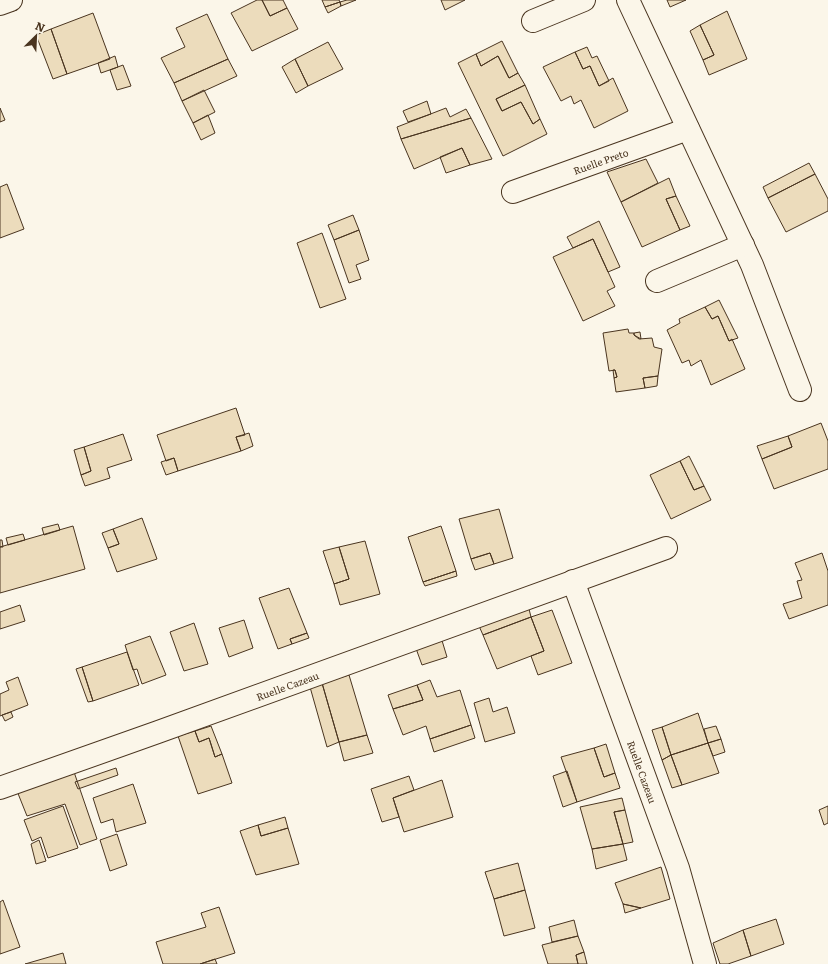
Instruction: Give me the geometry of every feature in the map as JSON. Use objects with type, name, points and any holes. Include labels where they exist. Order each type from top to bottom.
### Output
[{"type":"street","points":[[0,4],[11,0]]},
{"type":"street","points":[[533,21],[584,0]]},
{"type":"street","points":[[628,0],[752,265],[800,390]]},
{"type":"street","name":"Ruelle Preto","points":[[512,192],[688,129]]},
{"type":"street","points":[[658,281],[743,245]]},
{"type":"street","name":"Ruelle Cazeau","points":[[0,788],[166,730],[666,548]]},
{"type":"street","name":"Ruelle Cazeau","points":[[573,581],[678,868],[705,964]]},
{"type":"building","points":[[257,0],[262,0],[270,16],[287,8],[298,29],[252,51],[231,13]]},
{"type":"building","points":[[262,0],[283,0],[287,8],[270,16]]},
{"type":"building","points":[[322,0],[339,0],[340,2],[325,7]]},
{"type":"building","points":[[356,0],[341,6],[340,2]]},
{"type":"building","points":[[441,0],[465,0],[445,10]]},
{"type":"building","points":[[667,0],[686,0],[670,7]]},
{"type":"building","points":[[340,2],[341,6],[328,13],[325,7]]},
{"type":"building","points":[[727,11],[747,59],[709,75],[703,60],[714,55],[700,25]]},
{"type":"building","points":[[93,13],[110,59],[67,74],[51,29]]},
{"type":"building","points":[[207,14],[228,59],[174,83],[161,58],[185,47],[176,28]]},
{"type":"building","points":[[700,25],[714,55],[703,60],[690,31]]},
{"type":"building","points":[[51,29],[67,74],[53,79],[36,35]]},
{"type":"building","points":[[502,41],[518,73],[509,78],[498,56],[481,66],[476,54]]},
{"type":"building","points":[[328,42],[343,69],[308,86],[295,59]]},
{"type":"building","points":[[587,47],[592,58],[597,56],[609,81],[599,86],[590,66],[583,69],[575,52]]},
{"type":"building","points":[[575,52],[583,69],[590,66],[599,86],[613,78],[628,111],[594,128],[581,100],[574,104],[571,96],[561,101],[543,67]]},
{"type":"building","points":[[476,54],[481,66],[498,56],[509,78],[518,73],[525,85],[496,99],[502,111],[521,102],[533,124],[540,119],[547,134],[503,156],[458,63]]},
{"type":"building","points":[[115,56],[118,67],[101,73],[98,63]]},
{"type":"building","points":[[228,59],[237,76],[182,101],[174,83]]},
{"type":"building","points":[[295,59],[308,86],[296,93],[282,67]]},
{"type":"building","points":[[123,65],[131,86],[117,90],[110,70]]},
{"type":"building","points":[[525,85],[540,119],[533,124],[521,102],[502,111],[496,99]]},
{"type":"building","points":[[204,90],[215,112],[193,123],[182,101]]},
{"type":"building","points":[[427,101],[431,114],[408,122],[403,111]]},
{"type":"building","points":[[0,108],[5,120],[0,122]]},
{"type":"building","points":[[446,108],[450,117],[466,109],[471,118],[401,139],[397,127]]},
{"type":"building","points":[[208,115],[215,133],[201,140],[193,123]]},
{"type":"building","points":[[471,118],[492,159],[470,165],[462,148],[414,169],[401,139]]},
{"type":"building","points":[[462,148],[470,165],[446,173],[440,157]]},
{"type":"building","points":[[646,159],[658,183],[621,202],[607,172]]},
{"type":"building","points":[[809,163],[815,174],[768,198],[763,187]]},
{"type":"building","points":[[815,174],[828,199],[828,211],[786,232],[768,198]]},
{"type":"building","points":[[669,178],[676,196],[666,199],[680,230],[642,247],[621,202]]},
{"type":"building","points":[[7,184],[24,229],[0,238],[0,187]]},
{"type":"building","points":[[676,196],[690,226],[680,230],[666,199]]},
{"type":"building","points":[[353,215],[359,230],[334,240],[328,225]]},
{"type":"building","points":[[599,221],[620,267],[608,272],[593,239],[573,248],[567,237]]},
{"type":"building","points":[[359,230],[369,260],[356,265],[361,279],[349,283],[334,240]]},
{"type":"building","points":[[322,233],[346,299],[320,308],[297,243]]},
{"type":"building","points":[[593,239],[615,287],[607,291],[615,306],[583,321],[553,257]]},
{"type":"building","points":[[719,300],[738,338],[729,341],[718,316],[712,319],[705,307]]},
{"type":"building","points":[[705,307],[712,319],[718,316],[729,341],[732,339],[745,369],[711,385],[701,360],[691,366],[689,360],[682,363],[667,330],[680,323],[679,319]]},
{"type":"building","points":[[628,329],[629,333],[634,333],[634,335],[639,339],[652,338],[654,347],[662,349],[658,376],[643,378],[645,388],[616,392],[614,378],[617,377],[615,370],[609,371],[603,333]]},
{"type":"building","points":[[640,332],[641,339],[634,335],[634,333]]},
{"type":"building","points":[[613,370],[615,370],[617,377],[614,378]]},
{"type":"building","points":[[658,376],[657,386],[645,388],[643,378]]},
{"type":"building","points":[[236,408],[245,435],[236,437],[241,451],[178,471],[174,458],[166,461],[157,435]]},
{"type":"building","points":[[821,423],[828,441],[828,469],[774,489],[762,459],[792,447],[788,436]]},
{"type":"building","points":[[249,433],[253,446],[241,451],[236,437]]},
{"type":"building","points":[[123,434],[132,460],[107,468],[110,478],[85,486],[81,475],[91,471],[84,447]]},
{"type":"building","points":[[788,436],[792,447],[762,459],[757,446]]},
{"type":"building","points":[[84,447],[91,471],[81,475],[74,450]]},
{"type":"building","points":[[689,456],[704,486],[694,490],[680,461]]},
{"type":"building","points":[[174,458],[178,471],[166,475],[161,462]]},
{"type":"building","points":[[680,461],[694,490],[704,486],[711,500],[671,519],[650,475]]},
{"type":"building","points":[[499,509],[513,558],[494,564],[490,553],[471,559],[459,519]]},
{"type":"building","points":[[142,518],[157,559],[117,572],[108,548],[119,544],[113,529]]},
{"type":"building","points":[[58,524],[60,530],[44,535],[42,528]]},
{"type":"building","points":[[73,526],[85,569],[0,593],[0,547]]},
{"type":"building","points":[[441,526],[456,571],[423,582],[408,537]]},
{"type":"building","points":[[113,529],[119,544],[108,548],[102,533]]},
{"type":"building","points":[[23,534],[25,540],[8,545],[6,538]]},
{"type":"building","points":[[0,540],[2,540],[3,547],[0,547]]},
{"type":"building","points":[[365,541],[380,594],[340,605],[334,584],[349,579],[339,547]]},
{"type":"building","points":[[339,547],[349,579],[334,584],[323,551]]},
{"type":"building","points":[[490,553],[494,564],[475,570],[471,559]]},
{"type":"building","points":[[822,553],[828,571],[828,605],[789,619],[783,604],[802,598],[797,581],[802,580],[795,563]]},
{"type":"building","points":[[456,571],[457,576],[425,586],[423,582]]},
{"type":"building","points":[[289,588],[307,633],[290,639],[292,644],[278,649],[259,598]]},
{"type":"building","points":[[20,605],[25,621],[0,629],[0,612]]},
{"type":"building","points":[[529,609],[531,617],[483,635],[479,626]]},
{"type":"building","points":[[552,610],[572,663],[538,675],[531,656],[544,651],[531,617]]},
{"type":"building","points":[[531,617],[544,651],[497,669],[483,635]]},
{"type":"building","points":[[244,620],[253,648],[229,657],[219,628]]},
{"type":"building","points":[[194,623],[208,664],[184,671],[170,632]]},
{"type":"building","points":[[307,633],[309,638],[292,644],[290,639]]},
{"type":"building","points":[[440,634],[447,657],[422,665],[414,643]]},
{"type":"building","points":[[150,636],[166,675],[142,684],[137,669],[133,670],[125,645]]},
{"type":"building","points":[[127,652],[139,685],[93,701],[82,667]]},
{"type":"building","points":[[82,667],[93,701],[88,702],[76,669]]},
{"type":"building","points":[[349,675],[367,735],[339,742],[322,683]]},
{"type":"building","points":[[18,677],[28,705],[0,716],[0,694],[9,690],[6,682]]},
{"type":"building","points":[[430,680],[437,697],[460,690],[471,725],[430,739],[426,726],[403,735],[393,709],[423,700],[417,685]]},
{"type":"building","points":[[322,683],[339,742],[327,747],[310,687]]},
{"type":"building","points":[[417,685],[423,700],[393,709],[388,695]]},
{"type":"building","points":[[489,698],[493,712],[507,707],[515,733],[485,742],[474,703]]},
{"type":"building","points":[[11,712],[13,717],[5,721],[2,715]]},
{"type":"building","points":[[698,713],[708,743],[671,755],[662,727]]},
{"type":"building","points":[[471,725],[475,738],[434,752],[430,739]]},
{"type":"building","points":[[211,726],[222,754],[215,757],[209,738],[199,742],[195,731]]},
{"type":"building","points":[[716,726],[721,739],[708,743],[704,729]]},
{"type":"building","points":[[662,727],[671,755],[662,760],[652,730]]},
{"type":"building","points":[[195,731],[199,742],[209,738],[215,757],[222,754],[232,783],[198,794],[178,736]]},
{"type":"building","points":[[367,735],[373,753],[344,761],[339,742]]},
{"type":"building","points":[[721,739],[725,752],[713,756],[708,743]]},
{"type":"building","points":[[708,743],[719,773],[682,785],[671,755]]},
{"type":"building","points":[[606,744],[615,773],[604,777],[594,748]]},
{"type":"building","points":[[594,748],[604,777],[615,773],[620,788],[577,802],[561,757]]},
{"type":"building","points":[[671,755],[682,785],[672,788],[662,760]]},
{"type":"building","points":[[116,768],[118,775],[78,789],[75,782]]},
{"type":"building","points":[[73,769],[97,839],[80,845],[65,804],[27,816],[17,791]]},
{"type":"building","points":[[567,771],[577,802],[563,807],[553,776]]},
{"type":"building","points":[[409,776],[414,790],[393,798],[399,817],[382,822],[371,789]]},
{"type":"building","points":[[442,780],[453,817],[404,832],[393,798]]},
{"type":"building","points":[[133,784],[146,823],[116,832],[113,819],[101,823],[93,798]]},
{"type":"building","points":[[622,798],[625,810],[614,812],[623,844],[592,849],[580,807]]},
{"type":"building","points":[[63,806],[78,848],[48,858],[41,837],[32,841],[24,820]]},
{"type":"building","points":[[828,806],[828,823],[824,825],[819,810]]},
{"type":"building","points":[[625,810],[633,842],[623,844],[614,812]]},
{"type":"building","points":[[285,817],[288,828],[261,836],[258,825]]},
{"type":"building","points":[[258,825],[261,836],[288,828],[299,864],[256,875],[240,831]]},
{"type":"building","points":[[117,834],[127,865],[110,871],[100,840]]},
{"type":"building","points":[[39,840],[46,861],[36,864],[31,844]]},
{"type":"building","points":[[623,844],[627,860],[596,869],[592,849]]},
{"type":"building","points":[[518,863],[525,890],[494,899],[485,872]]},
{"type":"building","points":[[661,867],[670,899],[641,908],[623,904],[615,883]]},
{"type":"building","points":[[525,890],[535,928],[504,936],[494,899]]},
{"type":"building","points":[[3,900],[20,947],[0,954],[0,902]]},
{"type":"building","points":[[623,904],[641,908],[625,913]]},
{"type":"building","points":[[219,907],[235,953],[200,964],[163,964],[156,942],[206,927],[201,913]]},
{"type":"building","points":[[776,919],[784,944],[751,956],[743,930]]},
{"type":"building","points":[[574,920],[578,936],[552,942],[549,927]]},
{"type":"building","points":[[743,930],[751,956],[728,964],[720,964],[713,943]]},
{"type":"building","points":[[578,936],[584,952],[576,955],[578,964],[548,964],[542,945]]},
{"type":"building","points":[[584,952],[587,964],[578,964],[576,955]]},
{"type":"building","points":[[63,953],[66,964],[25,964]]},
{"type":"building","points":[[215,959],[217,964],[200,964]]}]
